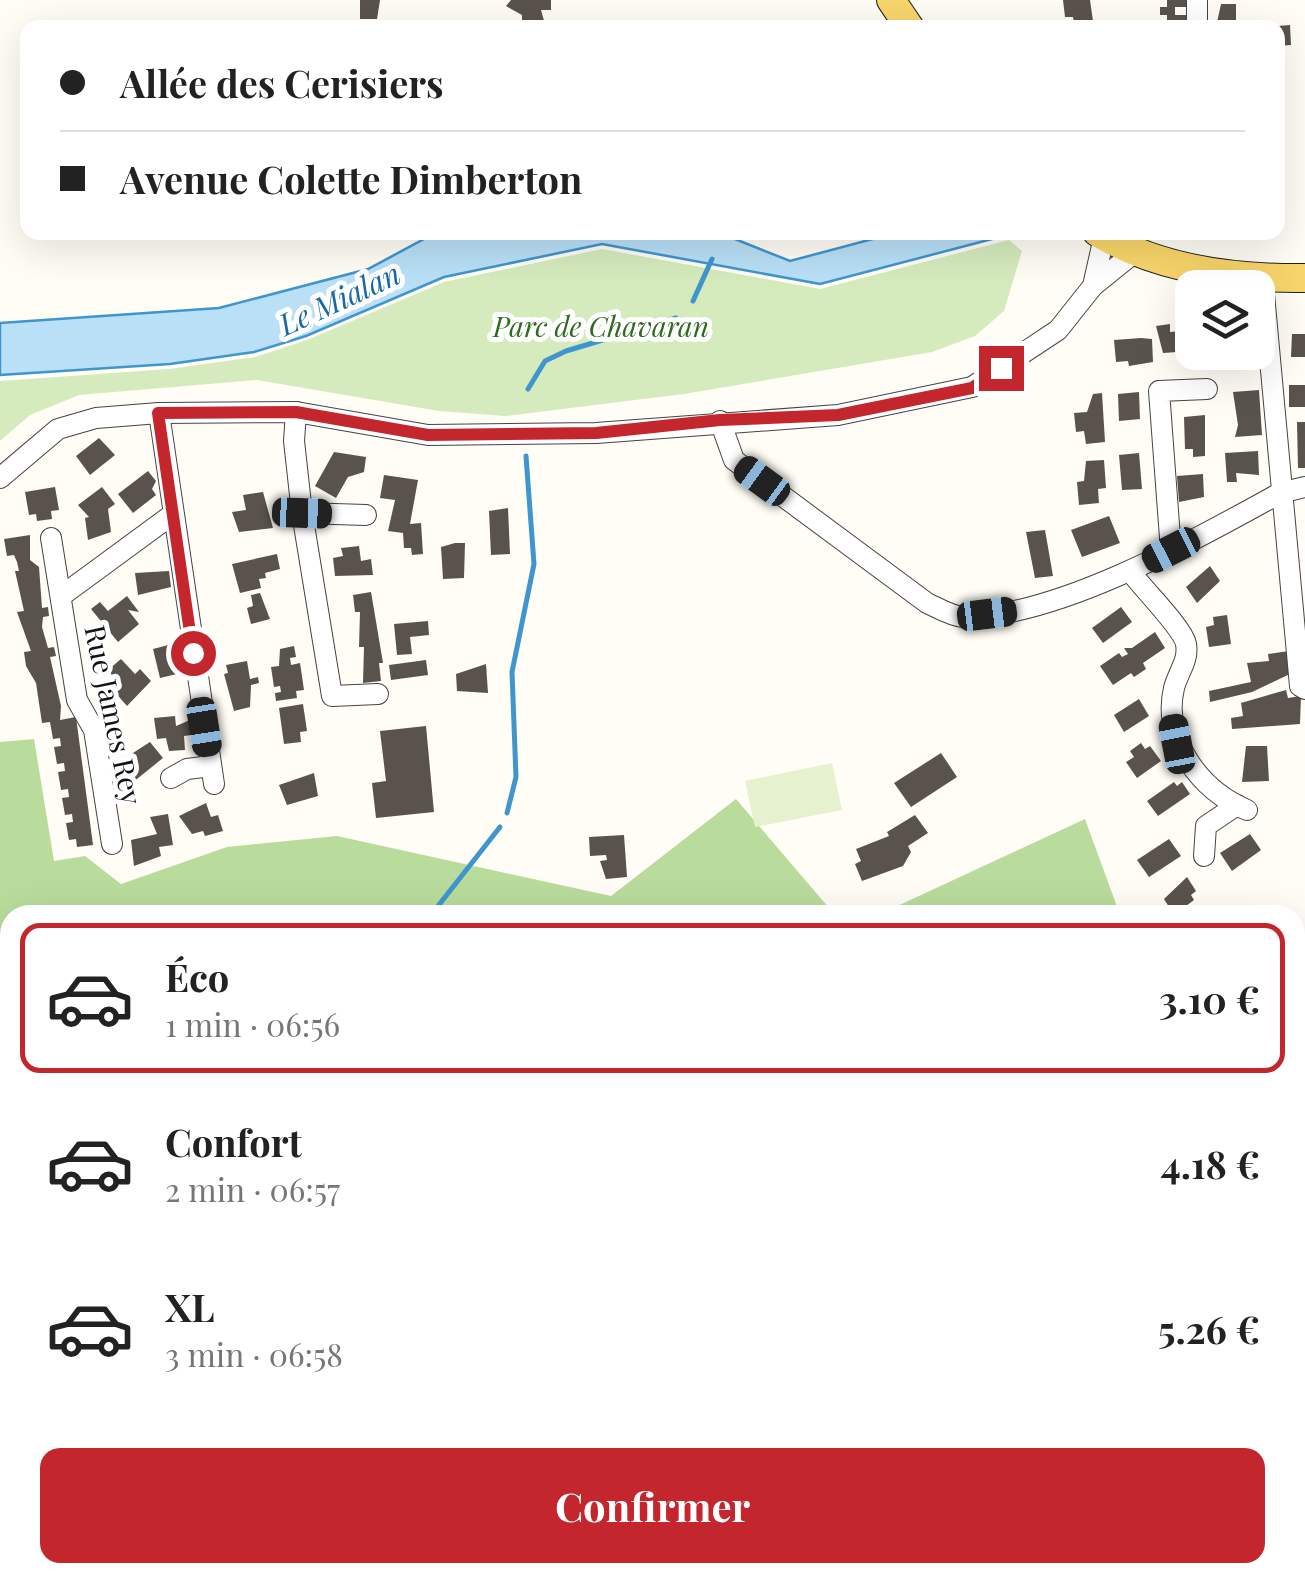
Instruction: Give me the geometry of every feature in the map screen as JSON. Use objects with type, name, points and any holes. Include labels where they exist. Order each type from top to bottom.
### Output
[{"type":"main road","points":[[1110,240],[1134,253],[1239,275],[1305,278]]},
{"type":"street","points":[[1094,286],[1098,240]]},
{"type":"street","points":[[0,478],[36,443],[58,428],[96,418],[158,413],[296,412],[428,435],[596,433],[720,420],[838,415],[972,388],[1058,330],[1094,286],[1134,253]]},
{"type":"street","points":[[1270,370],[1300,686],[1305,690]]},
{"type":"street","points":[[1171,550],[1159,391],[1207,388]]},
{"type":"street","points":[[296,412],[294,441],[302,513],[332,696],[378,694]]},
{"type":"street","points":[[158,413],[212,775],[187,769],[171,778]]},
{"type":"street","points":[[720,420],[734,460],[927,603],[960,617],[1014,610],[1130,571],[1280,493],[1305,487]]},
{"type":"street","points":[[302,513],[366,515]]},
{"type":"street","points":[[64,594],[173,514]]},
{"type":"street","name":"Rue James Rey","points":[[51,538],[64,594],[63,616],[77,700],[94,730],[112,844]]},
{"type":"street","points":[[1130,571],[1186,639],[1186,659],[1174,686],[1171,713],[1177,744],[1189,764],[1242,807],[1206,826],[1204,856]]},
{"type":"green space","name":"Parc de Chavaran","points":[[1009,240],[1022,251],[1004,311],[975,336],[932,352],[684,394],[505,416],[439,411],[257,380],[79,395],[30,415],[0,441],[0,381],[169,369],[255,357],[307,340],[444,282],[602,249],[820,289]]},
{"type":"green space","points":[[34,739],[54,861],[85,856],[121,884],[227,847],[337,836],[611,896],[736,799],[826,905],[0,905],[0,742]]},
{"type":"green space","points":[[832,763],[842,810],[755,827],[745,781]]},
{"type":"green space","points":[[1085,819],[1116,905],[900,905]]},
{"type":"water","name":"Le Mialan","points":[[422,240],[738,240],[790,261],[869,240],[988,240],[820,284],[602,244],[444,277],[306,336],[254,352],[170,364],[0,375],[0,323],[219,308],[368,269]]},
{"type":"building","points":[[360,0],[380,0],[377,19],[360,19]]},
{"type":"building","points":[[511,0],[551,0],[551,10],[541,10],[544,20],[522,20],[522,15],[506,6]]},
{"type":"building","points":[[1063,0],[1090,0],[1093,20],[1065,17]]},
{"type":"building","points":[[1167,0],[1187,0],[1187,7],[1175,7],[1175,15],[1187,15],[1187,20],[1167,20],[1167,15],[1160,15],[1160,7],[1167,7]]},
{"type":"building","points":[[1221,4],[1236,4],[1236,20],[1218,20]]},
{"type":"building","points":[[1285,25],[1290,25],[1291,45],[1285,45]]},
{"type":"building","points":[[1170,324],[1170,332],[1175,331],[1175,352],[1163,353],[1156,326]]},
{"type":"building","points":[[1292,334],[1305,334],[1305,357],[1291,357]]},
{"type":"building","points":[[1152,339],[1153,362],[1129,366],[1128,361],[1116,362],[1114,340]]},
{"type":"building","points":[[1289,385],[1305,385],[1305,407],[1289,407]]},
{"type":"building","points":[[1259,390],[1262,435],[1235,437],[1238,425],[1233,392]]},
{"type":"building","points":[[1139,392],[1140,419],[1119,421],[1118,394]]},
{"type":"building","points":[[1102,393],[1105,442],[1086,444],[1084,431],[1076,432],[1074,413],[1087,412],[1093,394]]},
{"type":"building","points":[[1205,415],[1205,456],[1193,457],[1193,449],[1185,449],[1184,417]]},
{"type":"building","points":[[1297,422],[1305,422],[1305,468],[1298,468]]},
{"type":"building","points":[[99,438],[115,455],[90,475],[76,456]]},
{"type":"building","points":[[1258,451],[1259,475],[1236,473],[1237,482],[1227,482],[1225,453]]},
{"type":"building","points":[[334,452],[366,457],[364,472],[348,477],[336,498],[315,486]]},
{"type":"building","points":[[1139,453],[1142,489],[1122,490],[1119,455]]},
{"type":"building","points":[[1104,460],[1106,488],[1098,489],[1099,503],[1079,505],[1077,482],[1084,481],[1086,461]]},
{"type":"building","points":[[148,471],[156,481],[152,489],[156,495],[133,513],[118,494]]},
{"type":"building","points":[[1203,474],[1204,497],[1179,502],[1177,476]]},
{"type":"building","points":[[384,475],[418,480],[410,524],[421,523],[423,554],[412,555],[411,548],[404,548],[403,533],[388,531],[395,500],[380,498]]},
{"type":"building","points":[[55,487],[59,510],[51,511],[52,519],[37,521],[36,514],[29,515],[25,492]]},
{"type":"building","points":[[102,487],[115,504],[108,509],[111,532],[88,540],[85,518],[89,517],[78,505]]},
{"type":"building","points":[[263,492],[273,528],[239,532],[232,512],[246,510],[243,495]]},
{"type":"building","points":[[508,508],[510,554],[491,555],[489,511]]},
{"type":"building","points":[[1109,516],[1120,543],[1082,557],[1071,530]]},
{"type":"building","points":[[1045,530],[1053,576],[1035,578],[1026,532]]},
{"type":"building","points":[[30,535],[30,560],[39,567],[42,608],[48,607],[49,616],[43,617],[42,627],[48,648],[54,647],[56,656],[50,657],[61,706],[60,720],[76,717],[93,845],[77,847],[76,839],[69,840],[66,823],[73,822],[72,814],[65,815],[62,798],[69,797],[68,789],[61,790],[58,772],[65,771],[64,763],[57,764],[54,747],[61,746],[60,738],[53,739],[50,722],[42,723],[36,683],[26,666],[24,652],[31,651],[17,612],[24,611],[15,571],[19,571],[14,555],[7,556],[4,539]]},
{"type":"building","points":[[465,543],[464,578],[443,579],[441,547]]},
{"type":"building","points":[[359,546],[361,561],[371,559],[373,575],[335,576],[333,558],[343,556],[341,548]]},
{"type":"building","points":[[277,554],[280,569],[259,579],[261,588],[240,593],[232,564]]},
{"type":"building","points":[[1210,566],[1220,581],[1197,603],[1186,587]]},
{"type":"building","points":[[169,571],[171,587],[138,595],[135,573]]},
{"type":"building","points":[[371,592],[383,663],[379,663],[381,681],[363,683],[364,647],[359,647],[360,612],[355,612],[353,595]]},
{"type":"building","points":[[260,593],[270,619],[251,624],[247,608],[253,606],[251,595]]},
{"type":"building","points":[[127,596],[139,612],[128,610],[139,624],[118,642],[91,609],[100,602],[108,611]]},
{"type":"building","points":[[1121,607],[1132,622],[1103,643],[1092,628]]},
{"type":"building","points":[[1227,615],[1231,644],[1209,647],[1206,627],[1214,625],[1213,617]]},
{"type":"building","points":[[428,621],[429,635],[410,637],[412,654],[397,655],[394,624]]},
{"type":"building","points":[[1155,632],[1165,648],[1143,663],[1146,669],[1113,685],[1100,666],[1119,653],[1122,657],[1128,654],[1124,648],[1132,648]]},
{"type":"building","points":[[172,644],[181,673],[160,678],[153,649]]},
{"type":"building","points":[[294,646],[296,657],[290,658],[291,665],[300,663],[304,690],[296,691],[297,698],[276,701],[275,693],[281,692],[280,686],[274,687],[271,667],[279,666],[280,649]]},
{"type":"building","points":[[1289,651],[1292,673],[1252,692],[1210,702],[1209,691],[1251,682],[1247,663],[1269,661],[1268,654]]},
{"type":"building","points":[[121,659],[135,674],[140,669],[151,681],[127,706],[113,690],[120,685],[108,670]]},
{"type":"building","points":[[426,660],[428,675],[391,680],[389,665]]},
{"type":"building","points":[[247,661],[250,679],[258,677],[259,683],[251,685],[250,707],[234,711],[224,674],[228,673],[226,665]]},
{"type":"building","points":[[486,664],[488,693],[457,691],[456,674]]},
{"type":"building","points":[[1286,690],[1288,698],[1301,696],[1300,724],[1232,729],[1231,718],[1243,716],[1241,703]]},
{"type":"building","points":[[1139,699],[1149,716],[1124,732],[1114,715]]},
{"type":"building","points":[[303,704],[307,731],[300,732],[301,742],[284,744],[279,708]]},
{"type":"building","points":[[175,716],[176,726],[190,720],[192,735],[184,736],[185,750],[169,751],[166,738],[157,739],[154,718]]},
{"type":"building","points":[[426,726],[434,812],[376,818],[372,783],[386,781],[380,731]]},
{"type":"building","points":[[150,742],[163,758],[132,783],[119,762]]},
{"type":"building","points":[[1141,743],[1145,749],[1150,746],[1161,761],[1137,778],[1126,762],[1134,757],[1130,751]]},
{"type":"building","points":[[1246,746],[1267,746],[1269,781],[1242,782]]},
{"type":"building","points":[[941,753],[957,777],[911,807],[894,783]]},
{"type":"building","points":[[314,773],[318,796],[287,805],[279,785]]},
{"type":"building","points":[[1174,782],[1177,786],[1182,782],[1190,794],[1158,816],[1147,801]]},
{"type":"building","points":[[206,803],[211,817],[218,815],[223,831],[205,836],[203,831],[192,834],[179,816]]},
{"type":"building","points":[[168,814],[173,845],[159,847],[161,856],[134,866],[131,840],[157,834],[150,817]]},
{"type":"building","points":[[915,815],[928,833],[908,846],[911,852],[903,866],[862,881],[855,864],[861,861],[856,849],[889,836],[887,832]]},
{"type":"building","points":[[1250,834],[1261,850],[1232,871],[1220,853]]},
{"type":"building","points":[[624,835],[627,877],[606,879],[600,861],[607,860],[606,855],[590,856],[589,837]]},
{"type":"building","points":[[1169,839],[1181,856],[1149,877],[1137,860]]},
{"type":"building","points":[[1187,877],[1196,891],[1191,895],[1194,900],[1187,905],[1168,905],[1164,899]]},
{"type":"waterway","points":[[693,301],[712,259]]},
{"type":"waterway","points":[[528,389],[545,361],[676,318]]},
{"type":"waterway","points":[[507,813],[516,777],[512,672],[534,564],[526,456]]},
{"type":"waterway","points":[[439,905],[500,827]]},
{"type":"route","points":[[193,653],[158,413],[273,410],[428,435],[596,433],[720,420],[838,415],[972,388],[1001,368]]}]
